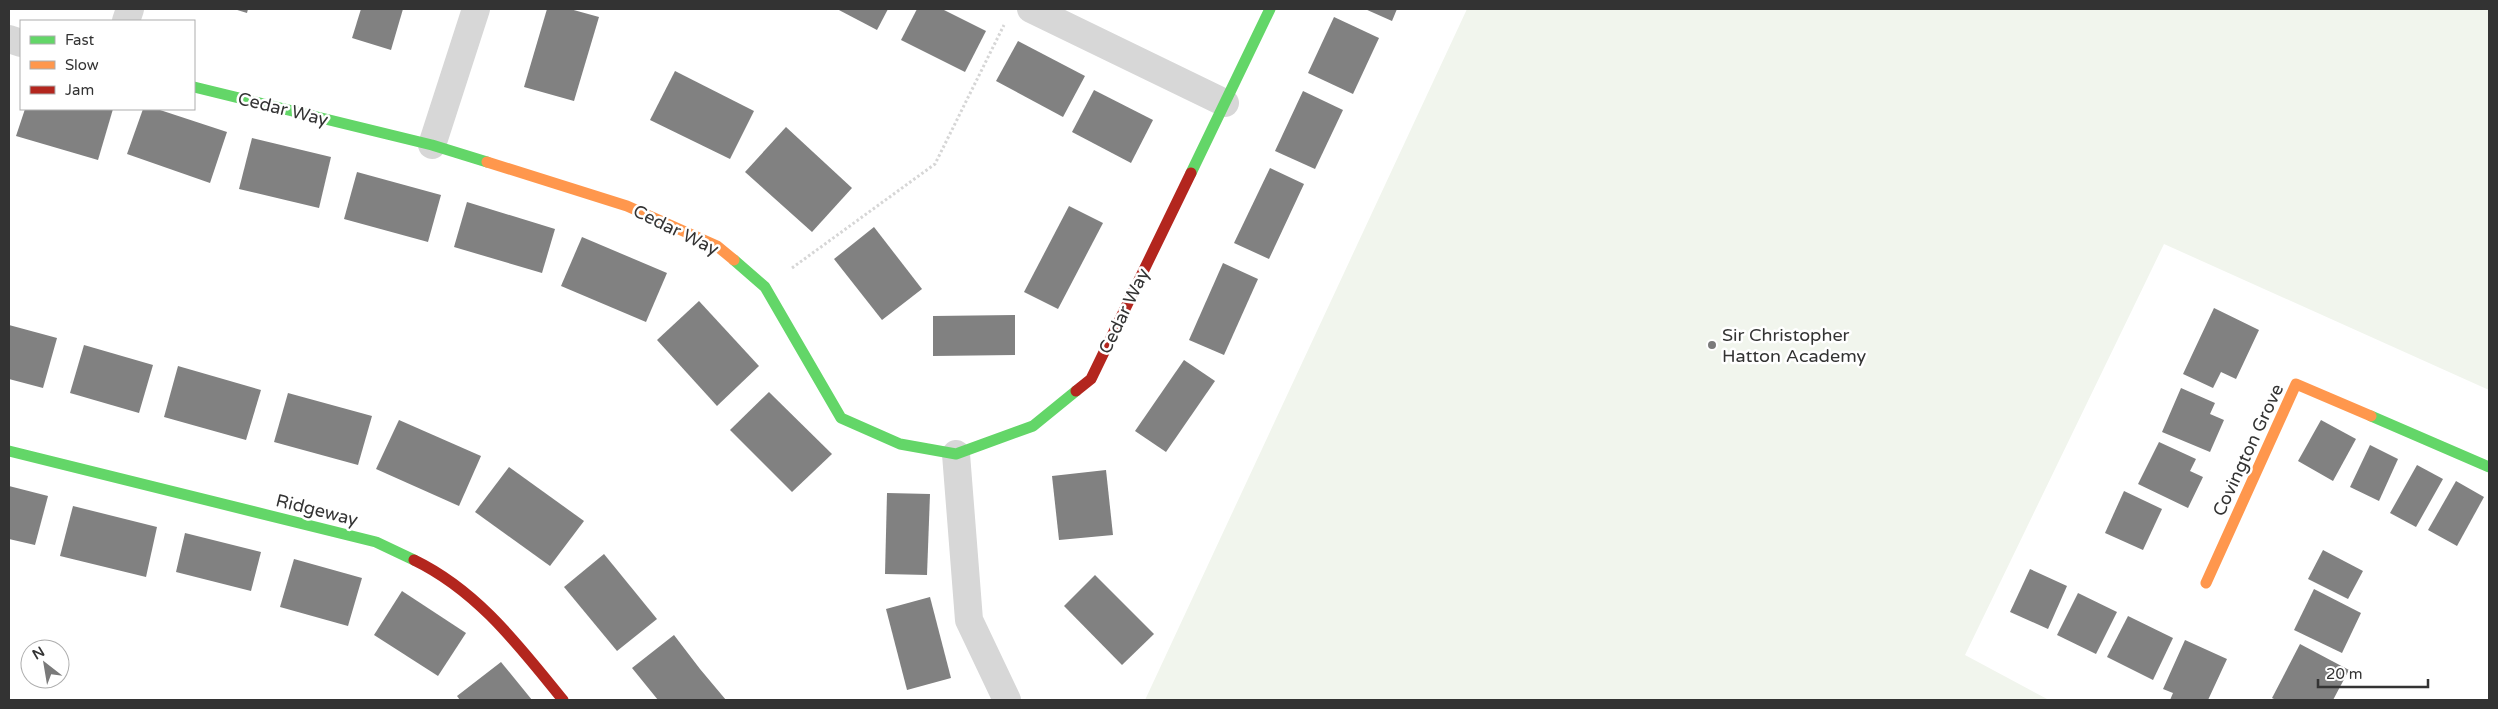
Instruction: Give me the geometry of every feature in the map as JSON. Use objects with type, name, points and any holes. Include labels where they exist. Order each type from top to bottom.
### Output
[{"type":"street","points":[[432,145],[476,9]]},
{"type":"street","name":"Cedar Way","points":[[195,87],[432,145],[627,206],[717,246],[765,287],[841,418],[900,444],[956,454],[1032,426],[1091,379],[1270,9]]},
{"type":"street","points":[[1019,13],[1224,103]]},
{"type":"street","name":"Covington Grove","points":[[2206,584],[2296,384],[2489,467]]},
{"type":"street","name":"Ridgeway","points":[[9,451],[376,542],[438,572],[501,624],[563,700]]},
{"type":"street","points":[[956,454],[969,620],[1007,700]]},
{"type":"path","points":[[765,287],[934,164],[1019,13]]},
{"type":"shaded area","name":"Sir Christopher Hatton Academy","points":[[1467,9],[2489,9],[2489,390],[2164,244],[1965,655],[2049,700],[1145,700]]},
{"type":"building","points":[[234,9],[248,9],[247,13]]},
{"type":"building","points":[[361,9],[403,9],[391,50],[352,38]]},
{"type":"building","points":[[547,9],[570,9],[599,17],[574,101],[524,87]]},
{"type":"building","points":[[837,9],[888,9],[877,30]]},
{"type":"building","points":[[917,9],[942,9],[986,31],[965,72],[901,40]]},
{"type":"building","points":[[1365,9],[1397,9],[1392,21]]},
{"type":"building","points":[[1334,17],[1379,38],[1353,94],[1308,73]]},
{"type":"building","points":[[1018,41],[1085,76],[1063,117],[996,81]]},
{"type":"building","points":[[675,71],[754,111],[730,159],[650,120]]},
{"type":"building","points":[[1094,90],[1153,120],[1131,163],[1072,132]]},
{"type":"building","points":[[1303,91],[1343,110],[1315,169],[1275,151]]},
{"type":"building","points":[[25,110],[113,110],[98,160],[16,136]]},
{"type":"building","points":[[143,110],[160,110],[227,132],[210,183],[127,154]]},
{"type":"building","points":[[786,127],[852,188],[812,232],[745,172]]},
{"type":"building","points":[[252,138],[331,157],[319,208],[239,189]]},
{"type":"building","points":[[1270,168],[1304,184],[1269,259],[1234,243]]},
{"type":"building","points":[[357,172],[441,195],[428,242],[344,219]]},
{"type":"building","points":[[467,202],[555,229],[542,273],[454,247]]},
{"type":"building","points":[[1069,206],[1103,223],[1058,309],[1024,292]]},
{"type":"building","points":[[874,227],[922,289],[882,320],[834,259]]},
{"type":"building","points":[[582,237],[667,273],[646,322],[561,286]]},
{"type":"building","points":[[1223,263],[1258,279],[1224,355],[1189,340]]},
{"type":"building","points":[[699,301],[759,366],[717,406],[657,340]]},
{"type":"building","points":[[2214,308],[2259,330],[2236,379],[2221,372],[2213,388],[2183,374]]},
{"type":"building","points":[[1015,315],[1015,355],[933,356],[933,316]]},
{"type":"building","points":[[9,325],[57,338],[43,388],[9,379]]},
{"type":"building","points":[[84,345],[153,365],[139,413],[70,393]]},
{"type":"building","points":[[1184,360],[1215,381],[1166,452],[1135,431]]},
{"type":"building","points":[[178,366],[261,390],[246,440],[164,417]]},
{"type":"building","points":[[2181,388],[2215,403],[2210,414],[2224,420],[2210,452],[2162,432]]},
{"type":"building","points":[[769,392],[832,454],[792,492],[730,430]]},
{"type":"building","points":[[288,393],[372,416],[358,465],[274,442]]},
{"type":"building","points":[[399,420],[481,456],[459,506],[376,469]]},
{"type":"building","points":[[2321,420],[2356,439],[2333,481],[2298,461]]},
{"type":"building","points":[[2159,442],[2196,459],[2190,471],[2203,477],[2188,508],[2138,484]]},
{"type":"building","points":[[2370,445],[2398,459],[2379,501],[2350,487]]},
{"type":"building","points":[[2417,465],[2443,479],[2416,527],[2390,513]]},
{"type":"building","points":[[509,467],[584,521],[550,566],[475,512]]},
{"type":"building","points":[[1106,470],[1113,535],[1059,540],[1052,476]]},
{"type":"building","points":[[2456,481],[2484,497],[2457,546],[2428,530]]},
{"type":"building","points":[[9,486],[48,496],[35,545],[9,539]]},
{"type":"building","points":[[2124,491],[2162,509],[2143,550],[2105,533]]},
{"type":"building","points":[[887,493],[930,494],[927,575],[885,574]]},
{"type":"building","points":[[73,506],[157,527],[146,577],[60,556]]},
{"type":"building","points":[[185,533],[261,552],[251,591],[176,572]]},
{"type":"building","points":[[2323,550],[2363,571],[2348,599],[2308,579]]},
{"type":"building","points":[[604,554],[657,619],[617,651],[564,587]]},
{"type":"building","points":[[294,559],[362,578],[348,626],[280,607]]},
{"type":"building","points":[[2030,569],[2067,586],[2048,629],[2010,612]]},
{"type":"building","points":[[1095,575],[1154,634],[1122,665],[1064,606]]},
{"type":"building","points":[[2314,589],[2361,613],[2342,653],[2294,630]]},
{"type":"building","points":[[402,591],[466,633],[438,676],[374,635]]},
{"type":"building","points":[[2078,593],[2117,612],[2096,654],[2057,635]]},
{"type":"building","points":[[930,597],[951,678],[907,690],[886,609]]},
{"type":"building","points":[[2128,616],[2173,638],[2153,680],[2107,657]]},
{"type":"building","points":[[674,635],[726,700],[658,700],[632,668]]},
{"type":"building","points":[[2185,640],[2227,659],[2208,700],[2170,700],[2173,693],[2163,689]]},
{"type":"building","points":[[2300,644],[2349,670],[2333,700],[2276,700],[2272,698]]},
{"type":"building","points":[[501,662],[532,700],[460,700],[457,696]]},
{"type":"traffic: fast","points":[[1191,173],[1270,9]]},
{"type":"traffic: fast","points":[[195,87],[432,145],[487,162]]},
{"type":"traffic: fast","points":[[734,260],[765,287],[841,418],[900,444],[956,454],[1033,426],[1076,391]]},
{"type":"traffic: fast","points":[[2371,416],[2489,467]]},
{"type":"traffic: fast","points":[[9,451],[376,542],[414,560]]},
{"type":"traffic: slow","points":[[487,162],[627,206],[717,246],[734,260]]},
{"type":"traffic: slow","points":[[2206,583],[2296,384],[2371,416]]},
{"type":"traffic: jam","points":[[1076,391],[1091,379],[1191,173]]},
{"type":"traffic: jam","points":[[414,560],[458,587],[478,604],[513,640],[563,700]]},
{"type":"place","name":"Sir Christopher Hatton Academy","points":[[1712,345]]}]
